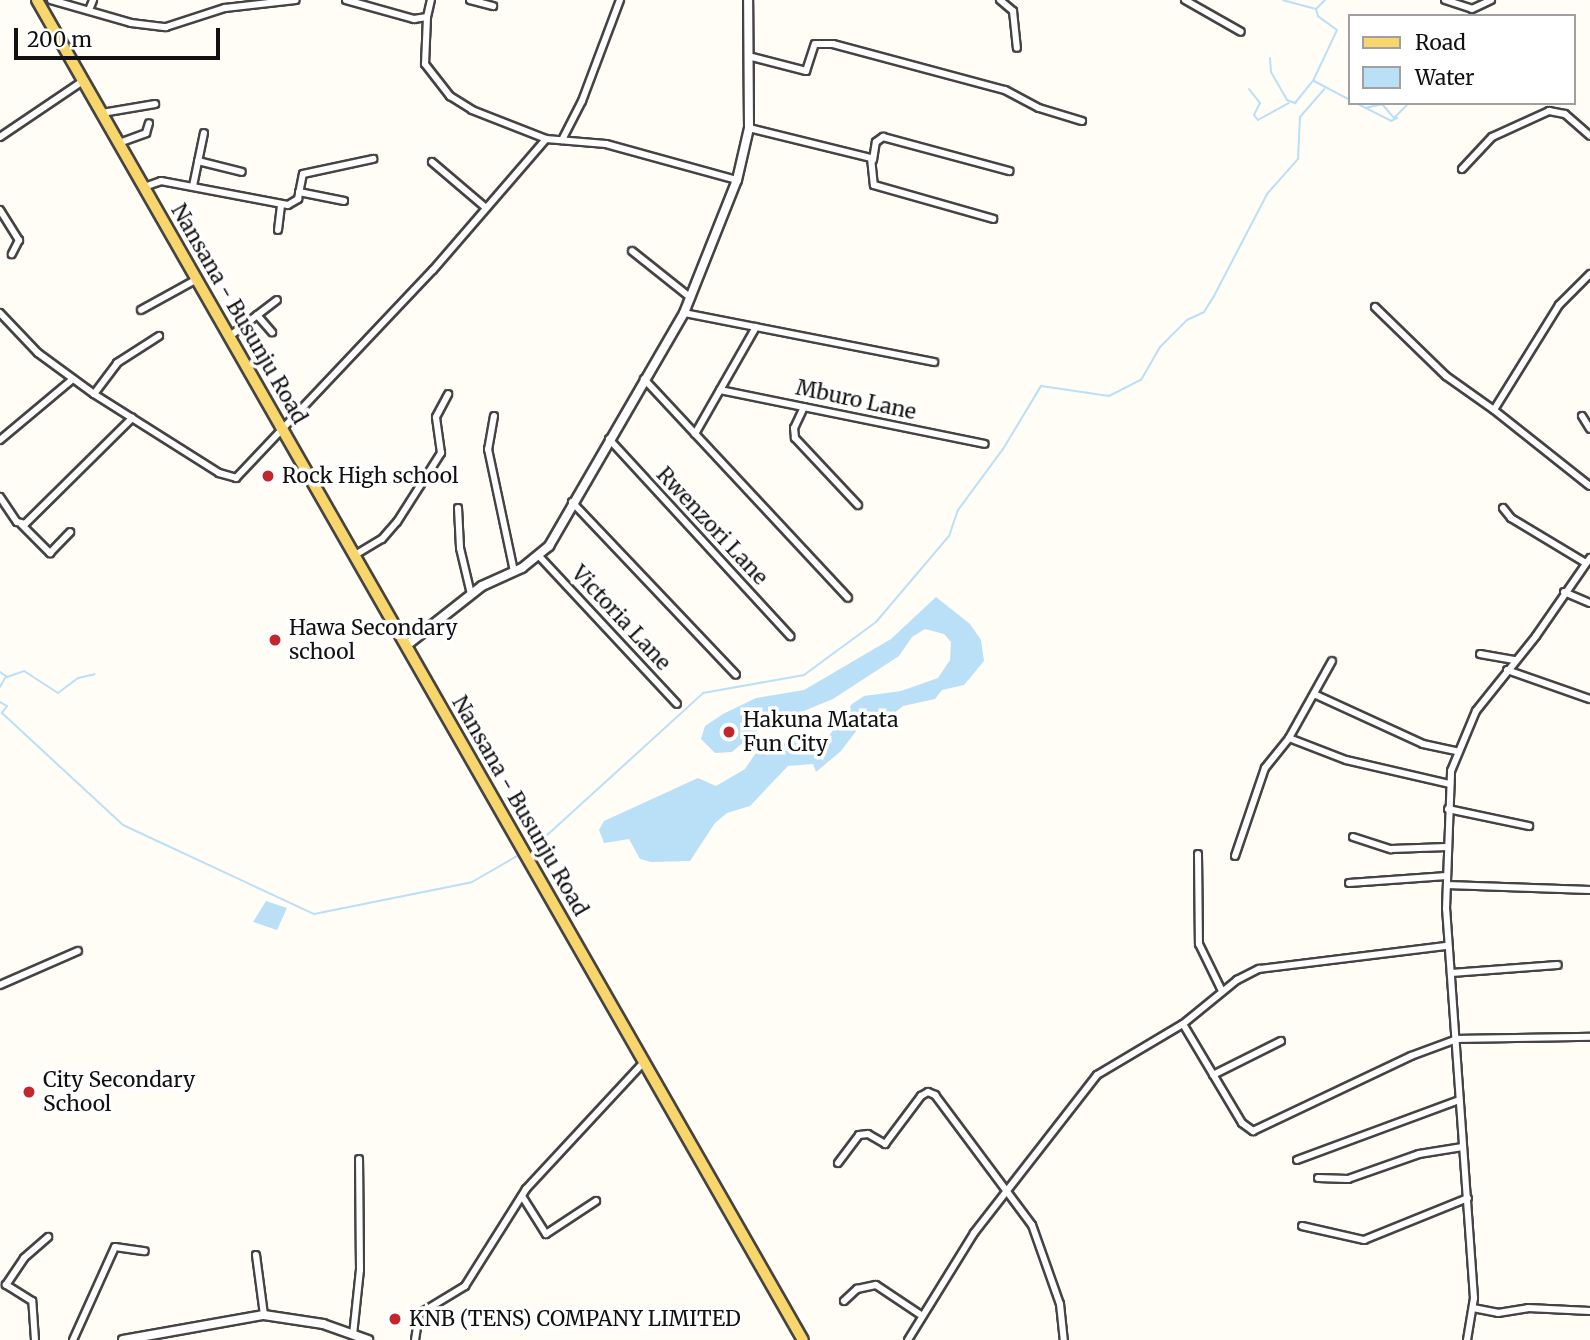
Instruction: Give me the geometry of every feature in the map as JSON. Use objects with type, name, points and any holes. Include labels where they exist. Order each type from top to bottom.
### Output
[{"type":"main road","name":"Nansana - Busunju Road","points":[[37,0],[803,1340]]},
{"type":"street","points":[[51,0],[166,27],[226,8],[296,0]]},
{"type":"street","points":[[89,10],[93,0]]},
{"type":"street","points":[[346,0],[404,17],[426,17]]},
{"type":"street","points":[[431,0],[426,17],[423,59],[442,88],[472,110],[546,139],[606,144],[737,180]]},
{"type":"street","points":[[470,0],[493,6]]},
{"type":"street","points":[[562,140],[582,101],[620,0]]},
{"type":"street","points":[[407,645],[496,577],[514,571],[539,556],[684,313],[737,180],[749,128],[752,57],[748,0]]},
{"type":"street","points":[[1000,0],[1013,11],[1017,48]]},
{"type":"street","points":[[1185,0],[1241,32]]},
{"type":"street","points":[[1445,0],[1472,9],[1491,0]]},
{"type":"street","points":[[752,57],[806,71],[815,44],[833,44],[1005,90],[1039,108],[1082,121]]},
{"type":"street","points":[[0,137],[83,81]]},
{"type":"street","points":[[102,113],[155,104]]},
{"type":"street","points":[[1462,169],[1492,137],[1549,111],[1565,114],[1590,136]]},
{"type":"street","points":[[119,143],[146,133],[149,123]]},
{"type":"street","points":[[749,128],[864,156],[873,162]]},
{"type":"street","points":[[193,186],[204,133]]},
{"type":"street","points":[[993,219],[876,186],[872,180],[876,142],[883,137],[1009,171]]},
{"type":"street","points":[[0,313],[38,353],[94,394],[219,473],[236,478],[284,430],[546,139]]},
{"type":"street","points":[[144,187],[161,181],[281,204],[296,202],[303,174],[373,159]]},
{"type":"street","points":[[198,161],[242,172]]},
{"type":"street","points":[[432,162],[486,208]]},
{"type":"street","points":[[299,192],[344,201]]},
{"type":"street","points":[[278,230],[281,204]]},
{"type":"street","points":[[0,210],[13,224],[19,240],[12,254]]},
{"type":"street","points":[[632,251],[691,299]]},
{"type":"street","points":[[1494,410],[1559,305],[1590,274]]},
{"type":"street","points":[[141,310],[197,279]]},
{"type":"street","points":[[230,336],[278,300]]},
{"type":"street","points":[[1375,307],[1446,376],[1494,410],[1590,486]]},
{"type":"street","points":[[684,313],[934,362]]},
{"type":"street","points":[[257,315],[272,332]]},
{"type":"street","points":[[695,434],[756,327]]},
{"type":"street","points":[[94,394],[117,363],[159,335]]},
{"type":"street","points":[[0,440],[73,379]]},
{"type":"street","points":[[644,379],[848,598]]},
{"type":"street","name":"Mburo Lane","points":[[720,390],[985,444]]},
{"type":"street","points":[[355,555],[382,539],[397,522],[441,453],[436,411],[449,394]]},
{"type":"street","points":[[804,407],[795,438],[858,505]]},
{"type":"street","points":[[494,416],[488,449],[514,571]]},
{"type":"street","points":[[1582,416],[1590,429]]},
{"type":"street","points":[[22,525],[81,473],[132,418]]},
{"type":"street","name":"Rwenzori Lane","points":[[609,439],[790,636]]},
{"type":"street","points":[[0,497],[22,525],[50,553],[70,532]]},
{"type":"street","points":[[572,502],[736,676]]},
{"type":"street","points":[[458,508],[460,548],[471,594]]},
{"type":"street","points":[[1466,1340],[1473,1308],[1457,1040],[1447,946],[1450,783],[1456,751],[1476,711],[1588,560],[1511,518],[1503,508]]},
{"type":"street","name":"Victoria Lane","points":[[539,556],[677,704]]},
{"type":"street","points":[[1564,592],[1590,603]]},
{"type":"street","points":[[1480,654],[1515,660]]},
{"type":"street","points":[[1235,856],[1265,768],[1289,738],[1332,662]]},
{"type":"street","points":[[1507,670],[1590,699]]},
{"type":"street","points":[[1314,694],[1423,744],[1456,751]]},
{"type":"street","points":[[1289,738],[1346,760],[1450,783]]},
{"type":"street","points":[[1448,809],[1529,826]]},
{"type":"street","points":[[1353,837],[1391,849],[1447,847]]},
{"type":"street","points":[[1198,853],[1199,944],[1222,991]]},
{"type":"street","points":[[1349,883],[1447,876]]},
{"type":"street","points":[[1447,885],[1590,890]]},
{"type":"street","points":[[908,1340],[921,1315],[1008,1189],[1097,1075],[1183,1024],[1222,991],[1259,969],[1447,946]]},
{"type":"street","points":[[0,985],[78,951]]},
{"type":"street","points":[[1451,973],[1558,965]]},
{"type":"street","points":[[1183,1024],[1247,1131],[1253,1131],[1411,1056],[1457,1040],[1590,1037]]},
{"type":"street","points":[[1213,1075],[1281,1041]]},
{"type":"street","points":[[415,1340],[418,1315],[465,1286],[522,1196],[644,1062]]},
{"type":"street","points":[[838,1163],[863,1133],[885,1144],[928,1092],[945,1106],[1032,1225],[1049,1268],[1064,1340]]},
{"type":"street","points":[[1297,1160],[1323,1154],[1348,1139],[1459,1100]]},
{"type":"street","points":[[1318,1178],[1348,1180],[1419,1154],[1462,1147]]},
{"type":"street","points":[[353,1335],[360,1270],[359,1159]]},
{"type":"street","points":[[522,1196],[546,1234],[596,1201]]},
{"type":"street","points":[[1302,1226],[1364,1240],[1468,1198]]},
{"type":"street","points":[[36,1340],[33,1301],[6,1285],[24,1258],[48,1237]]},
{"type":"street","points":[[73,1340],[115,1247],[145,1251]]},
{"type":"street","points":[[256,1255],[264,1315]]},
{"type":"street","points":[[844,1301],[858,1289],[876,1286],[921,1315]]},
{"type":"street","points":[[1473,1308],[1498,1313],[1528,1308],[1590,1311]]},
{"type":"street","points":[[123,1340],[264,1315],[323,1324],[368,1340]]},
{"type":"water","name":"Hakuna Matata Fun City","points":[[936,597],[970,624],[981,640],[984,661],[964,685],[942,690],[935,699],[903,706],[888,718],[878,716],[863,722],[841,751],[816,772],[813,764],[788,766],[750,806],[727,813],[715,823],[690,861],[651,862],[640,859],[629,839],[604,843],[599,830],[604,821],[698,778],[716,786],[745,769],[755,754],[782,743],[800,739],[823,744],[852,704],[864,696],[901,691],[938,678],[950,660],[951,642],[944,634],[925,629],[912,637],[899,656],[833,699],[758,730],[732,752],[715,753],[701,739],[705,726],[723,714],[756,698],[804,690],[891,639]]},
{"type":"water","points":[[266,901],[287,908],[277,930],[253,922]]},
{"type":"waterway","points":[[1270,58],[1271,72],[1287,100],[1295,103],[1313,81],[1337,30],[1318,16],[1316,9],[1283,0]]},
{"type":"waterway","points":[[1316,9],[1325,0]]},
{"type":"waterway","points":[[1314,81],[1348,99]]},
{"type":"waterway","points":[[1249,89],[1260,103],[1254,115],[1258,120],[1289,103]]},
{"type":"waterway","points":[[534,847],[703,693],[804,675],[876,622],[949,536],[958,510],[1003,449],[1041,386],[1109,396],[1141,380],[1160,347],[1187,320],[1204,312],[1267,194],[1298,159],[1300,117],[1324,89]]},
{"type":"waterway","points":[[1360,105],[1391,121],[1397,118]]},
{"type":"waterway","points":[[1365,108],[1378,105]]},
{"type":"waterway","points":[[1383,105],[1394,118],[1407,105]]},
{"type":"waterway","points":[[0,672],[7,677],[24,671],[58,693],[78,678],[95,674]]},
{"type":"waterway","points":[[0,687],[6,676]]},
{"type":"waterway","points":[[0,702],[7,706],[2,713],[123,825],[314,914],[472,882],[517,856]]},
{"type":"place","name":"Rock High school","points":[[268,476]]},
{"type":"place","name":"Hawa Secondary school","points":[[275,640]]},
{"type":"place","name":"Hakuna Matata Fun City","points":[[729,732]]},
{"type":"place","name":"City Secondary School","points":[[29,1092]]},
{"type":"place","name":"KNB (TENS) COMPANY LIMITED","points":[[395,1319]]}]
